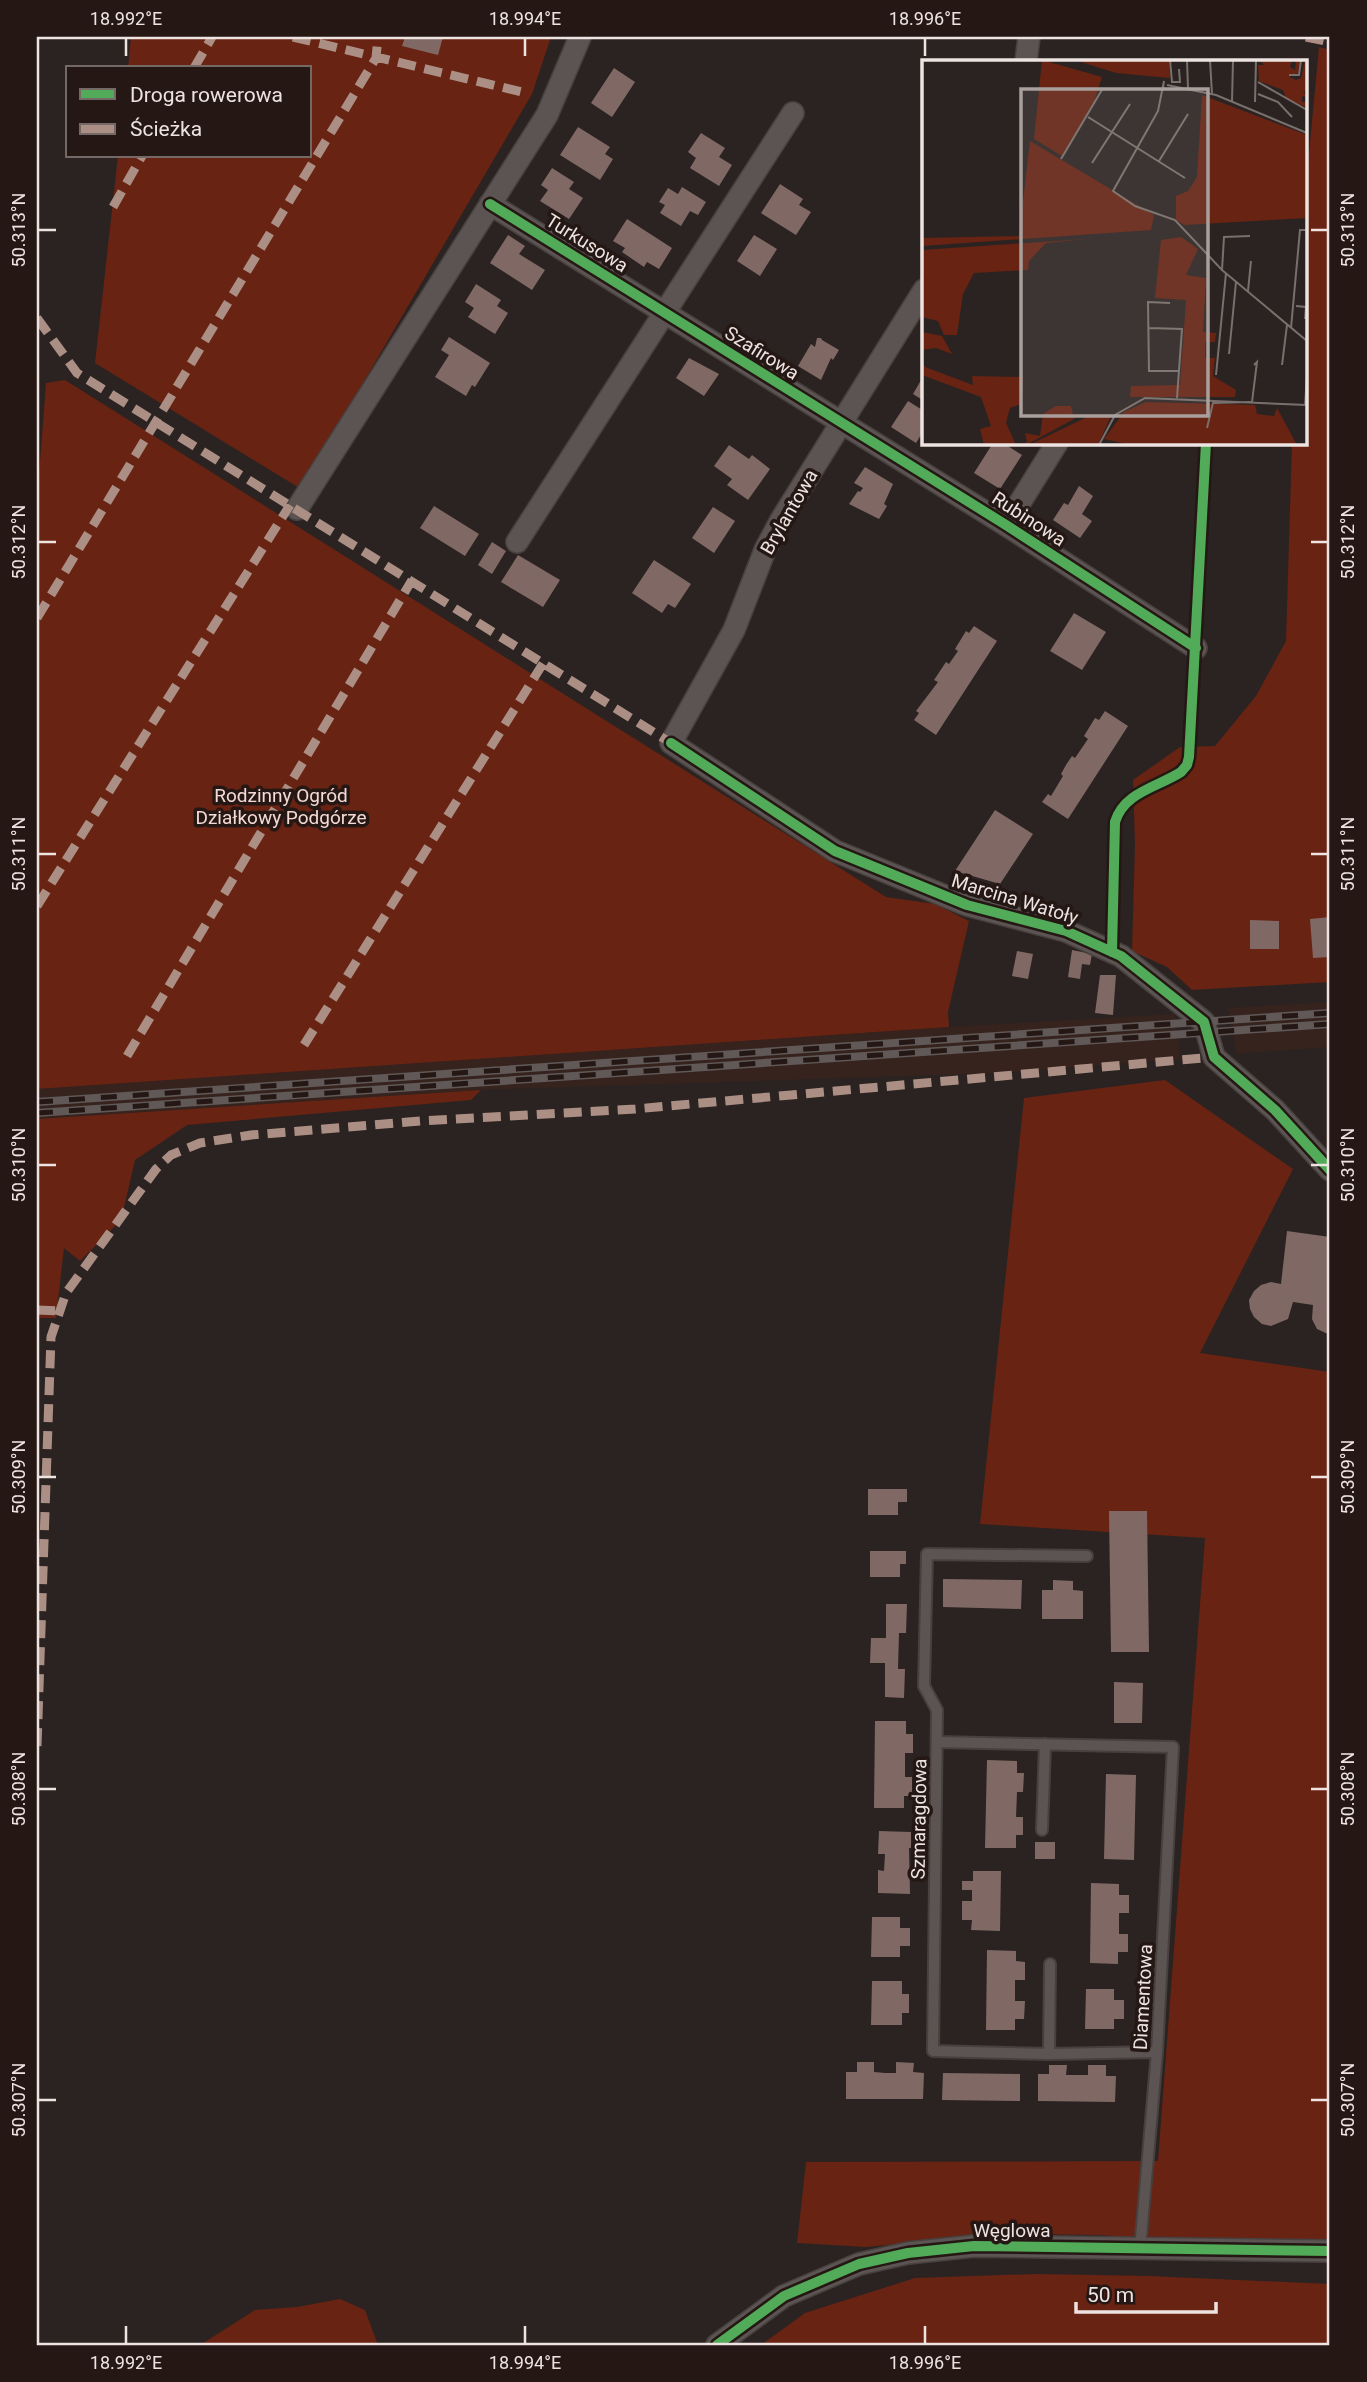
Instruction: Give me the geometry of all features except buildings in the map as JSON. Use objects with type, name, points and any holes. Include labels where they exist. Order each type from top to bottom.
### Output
[{"type":"street","points":[[297,509],[547,115],[580,37]]},
{"type":"street","points":[[1026,60],[1029,37]]},
{"type":"street","points":[[517,542],[793,113]]},
{"type":"street","name":"Turkusowa","points":[[491,204],[664,313]]},
{"type":"street","name":"Brylantowa","points":[[671,743],[734,630],[765,550],[922,293]]},
{"type":"street","name":"Szafirowa","points":[[664,313],[842,422]]},
{"type":"street","name":"Rubinowa","points":[[842,422],[1196,648]]},
{"type":"street","name":"Rubinowa","points":[[1006,525],[1056,444]]},
{"type":"street","name":"Marcina Watoły","points":[[671,743],[835,851],[967,905],[1066,931],[1121,956],[1203,1022],[1214,1057],[1275,1110],[1330,1170]]},
{"type":"street","name":"Węglowa","points":[[717,2345],[784,2296],[859,2264],[896,2255],[974,2246],[1330,2251]]},
{"type":"lane","name":"Szmaragdowa","points":[[1049,2054],[933,2051],[937,1710],[924,1686],[927,1554],[1087,1556]]},
{"type":"lane","points":[[937,1742],[1045,1744],[1042,1830]]},
{"type":"lane","name":"Diamentowa","points":[[1045,1744],[1173,1747],[1157,2052],[1140,2249]]},
{"type":"lane","points":[[1050,1964],[1049,2054],[1157,2052]]},
{"type":"shaded area","points":[[1330,1002],[1330,1047],[1237,1054],[1228,1008]]},
{"type":"shaded area","points":[[1174,1014],[1181,1059],[996,1073],[481,1090],[37,1119],[37,1089]]},
{"type":"green space","points":[[131,37],[551,37],[532,94],[301,489],[95,363],[118,158],[312,158],[312,66],[128,66]]},
{"type":"green space","points":[[1319,47],[1330,50],[1330,982],[1192,990],[1167,967],[1132,951],[1135,845],[1133,780],[1180,747],[1215,746],[1256,696],[1286,641],[1292,444],[1308,444],[1308,164]]},
{"type":"green space","name":"Rodzinny Ogród Działkowy Podgórze","points":[[65,380],[886,897],[935,904],[969,921],[948,1012],[949,1027],[37,1089],[37,501],[46,383]]},
{"type":"green space","points":[[1165,1080],[1293,1169],[1200,1353],[1330,1372],[1330,2245],[1213,2246],[1102,2235],[1009,2234],[865,2247],[797,2243],[806,2162],[1158,2161],[1205,1538],[980,1524],[1024,1098]]},
{"type":"green space","points":[[481,1090],[471,1100],[187,1125],[135,1160],[121,1220],[80,1261],[64,1248],[56,1318],[37,1318],[37,1119]]},
{"type":"green space","points":[[1036,2274],[1330,2284],[1330,2345],[761,2345],[805,2313],[915,2278]]},
{"type":"green space","points":[[340,2299],[365,2310],[378,2345],[200,2345],[255,2310],[297,2307]]},
{"type":"railway","points":[[37,1102],[1330,1013]]},
{"type":"railway","points":[[37,1113],[1330,1024]]},
{"type":"marked path","points":[[195,66],[212,37]]},
{"type":"marked path","points":[[293,37],[526,93]]},
{"type":"marked path","points":[[37,618],[376,58],[378,37]]},
{"type":"marked path","points":[[1306,37],[1330,42]]},
{"type":"marked path","points":[[113,207],[141,158]]},
{"type":"marked path","points":[[37,318],[77,373],[671,743]]},
{"type":"marked path","points":[[37,906],[290,505]]},
{"type":"marked path","points":[[127,1056],[412,580]]},
{"type":"marked path","points":[[304,1045],[544,662]]},
{"type":"marked path","points":[[37,1746],[51,1337],[66,1293],[156,1169],[171,1155],[200,1143],[251,1135],[421,1121],[635,1109],[1214,1057]]},
{"type":"marked path","points":[[37,1310],[60,1311]]},
{"type":"cycle path","points":[[490,204],[1006,525],[1196,648]]},
{"type":"cycle path","points":[[1112,952],[1115,822],[1126,804],[1143,791],[1181,772],[1189,757],[1206,444]]},
{"type":"cycle path","points":[[671,743],[835,851],[967,905],[1066,931],[1121,956],[1204,1022],[1214,1057],[1275,1110],[1330,1170]]},
{"type":"cycle path","points":[[717,2345],[784,2296],[859,2264],[908,2253],[974,2246],[1330,2251]]}]
